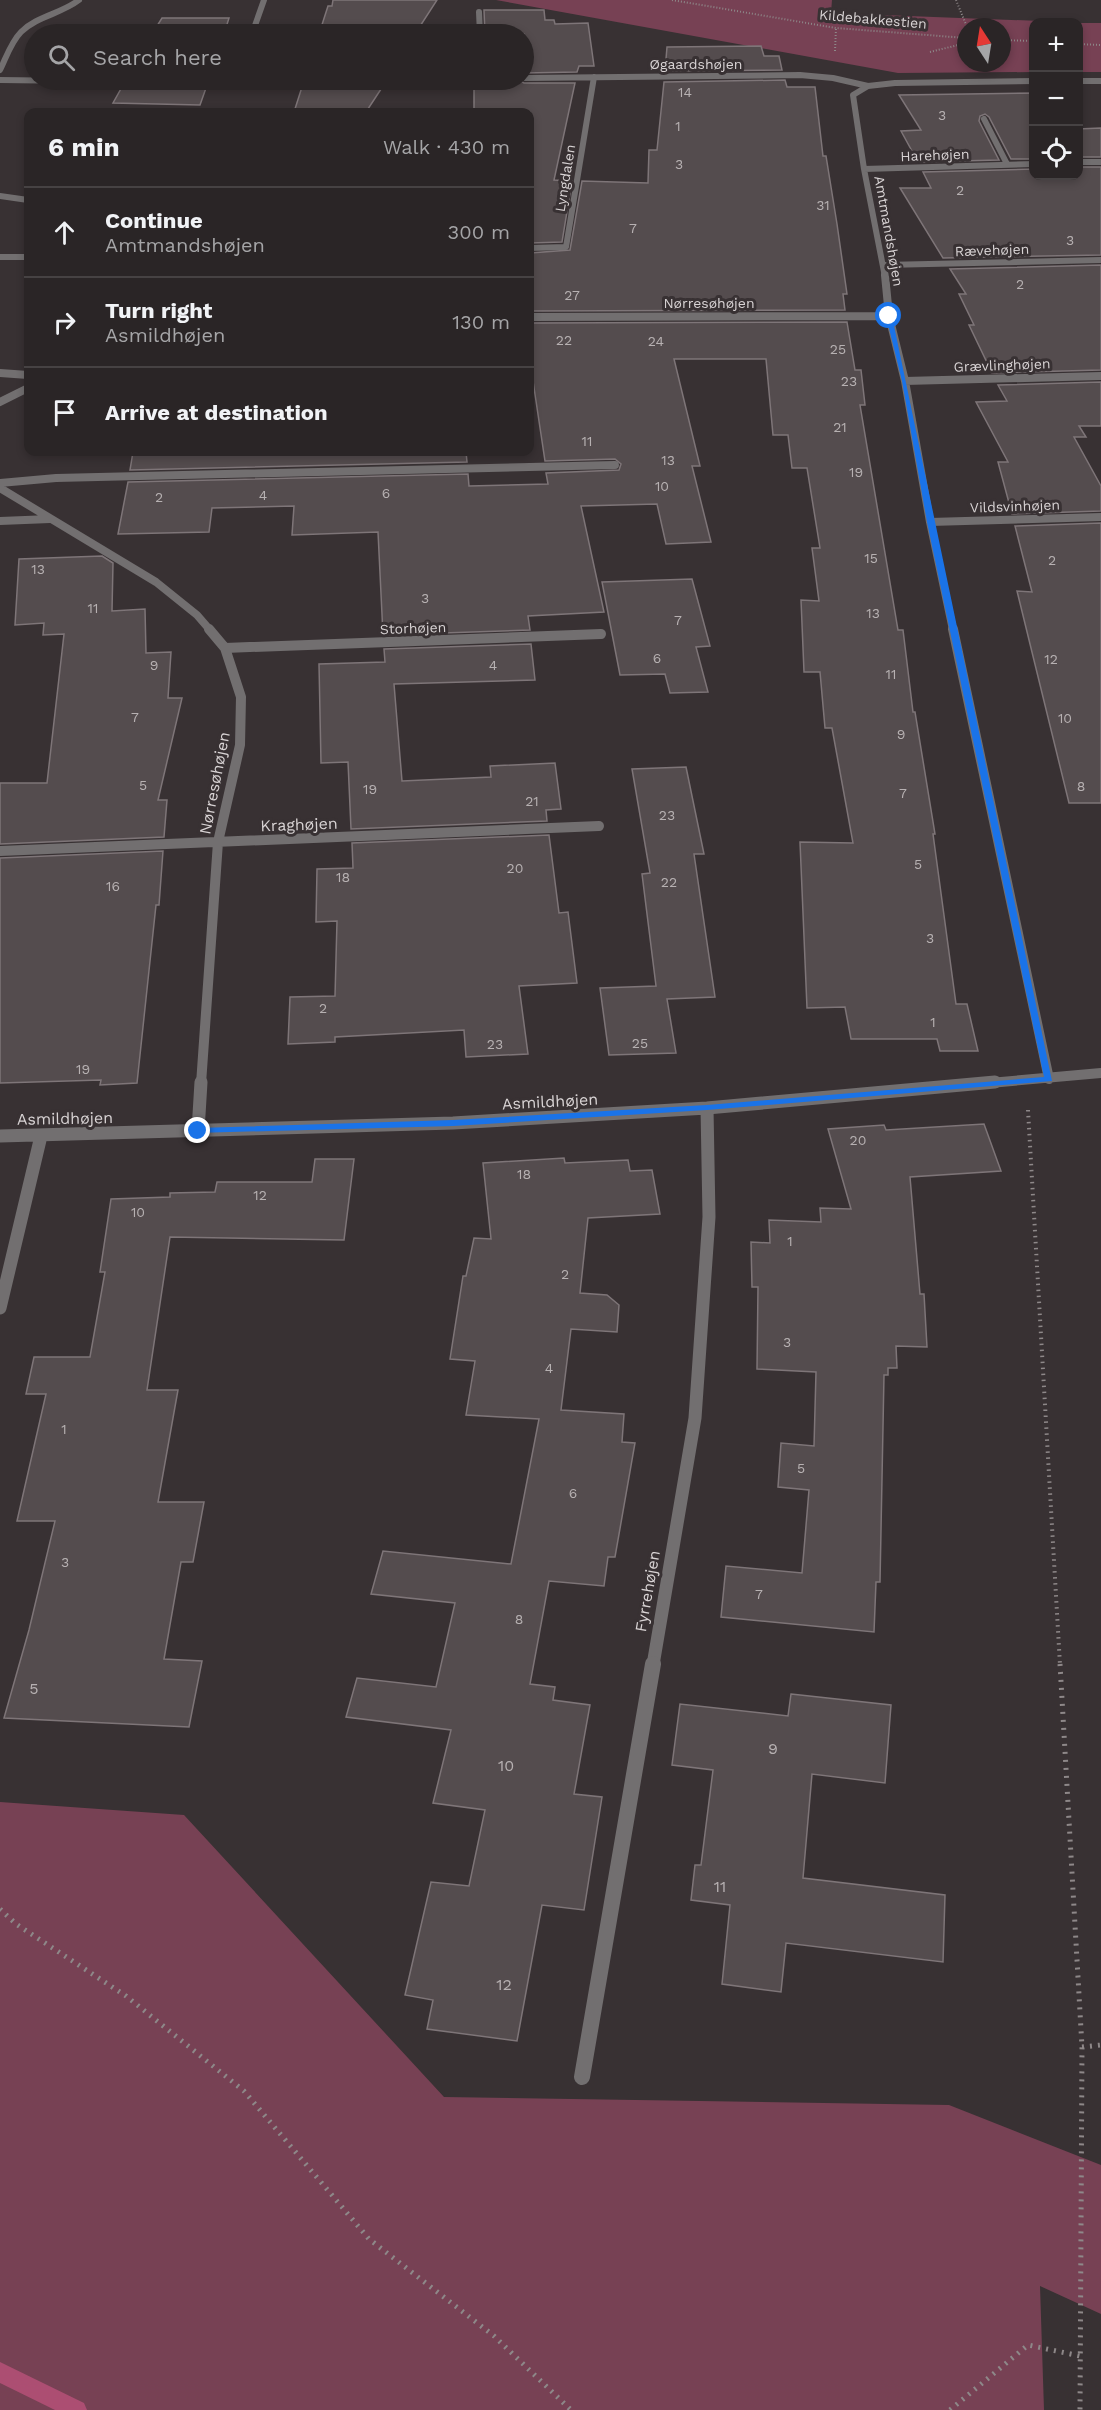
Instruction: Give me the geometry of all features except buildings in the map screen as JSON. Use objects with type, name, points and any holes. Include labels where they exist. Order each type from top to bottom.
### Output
[{"type":"street","points":[[33,24],[79,0]]},
{"type":"street","points":[[256,24],[264,0]]},
{"type":"street","points":[[479,12],[480,24]]},
{"type":"street","points":[[0,70],[20,32],[24,29]]},
{"type":"street","name":"Øgaardshøjen","points":[[534,78],[801,75],[832,78],[868,86]]},
{"type":"street","name":"Lyngdalen","points":[[534,248],[566,247],[594,77]]},
{"type":"street","points":[[0,80],[24,80]]},
{"type":"street","points":[[868,86],[895,83],[1029,81]]},
{"type":"street","points":[[1083,81],[1101,81]]},
{"type":"street","name":"Amtmandshøjen","points":[[868,86],[853,95],[864,169],[884,265],[889,316],[905,381],[930,522],[1049,1079]]},
{"type":"street","points":[[984,119],[1007,164]]},
{"type":"street","points":[[1083,162],[1101,162]]},
{"type":"street","name":"Harehøjen","points":[[864,169],[1029,164]]},
{"type":"street","points":[[0,196],[24,199]]},
{"type":"street","points":[[0,256],[24,257]]},
{"type":"street","name":"Rævehøjen","points":[[884,265],[1101,260]]},
{"type":"street","name":"Nørresøhøjen","points":[[534,317],[889,316]]},
{"type":"street","points":[[0,373],[24,375]]},
{"type":"street","name":"Grævlinghøjen","points":[[905,381],[1101,376]]},
{"type":"street","points":[[0,402],[24,390]]},
{"type":"street","points":[[0,483],[56,478],[615,465]]},
{"type":"street","name":"Nørresøhøjen","points":[[0,488],[156,582],[196,615],[225,648],[241,697],[240,745],[218,842],[198,1131]]},
{"type":"street","name":"Vildsvinhøjen","points":[[930,522],[1101,517]]},
{"type":"street","points":[[0,520],[51,519]]},
{"type":"street","name":"Storhøjen","points":[[225,648],[602,634]]},
{"type":"street","name":"Kraghøjen","points":[[0,852],[599,826]]},
{"type":"street","name":"Asmildhøjen","points":[[0,1136],[453,1123],[707,1108],[1101,1073]]},
{"type":"street","name":"Fyrrehøjen","points":[[582,2077],[695,1418],[709,1217],[707,1108]]},
{"type":"street","points":[[0,1308],[41,1136]]},
{"type":"path","name":"Kildebakkestien","points":[[672,0],[836,28],[957,37]]},
{"type":"path","points":[[956,0],[963,18]]},
{"type":"path","points":[[1011,40],[1029,41]]},
{"type":"path","points":[[1083,44],[1101,45]]},
{"type":"path","points":[[1026,1079],[1082,2048],[1080,2410]]},
{"type":"path","points":[[0,1909],[16,1924],[126,1996],[244,2091],[369,2239],[494,2336],[571,2410]]},
{"type":"path","points":[[1082,2048],[1101,2045]]},
{"type":"path","points":[[950,2410],[1028,2345],[1080,2356]]},
{"type":"shaded area","points":[[496,0],[832,0],[831,13],[962,18],[957,18],[957,72],[1011,72],[1011,20],[1029,21],[1029,72],[898,73]]},
{"type":"shaded area","points":[[1083,23],[1101,23],[1101,72],[1083,72]]},
{"type":"shaded area","points":[[0,1802],[184,1815],[444,2097],[949,2105],[1101,2165],[1101,2314],[1040,2286],[1044,2410],[0,2410]]},
{"type":"waterway","points":[[0,2372],[77,2410]]},
{"type":"route","points":[[198,1131],[453,1123],[707,1108],[1026,1079],[1049,1079],[930,522],[905,381],[889,316]]}]
